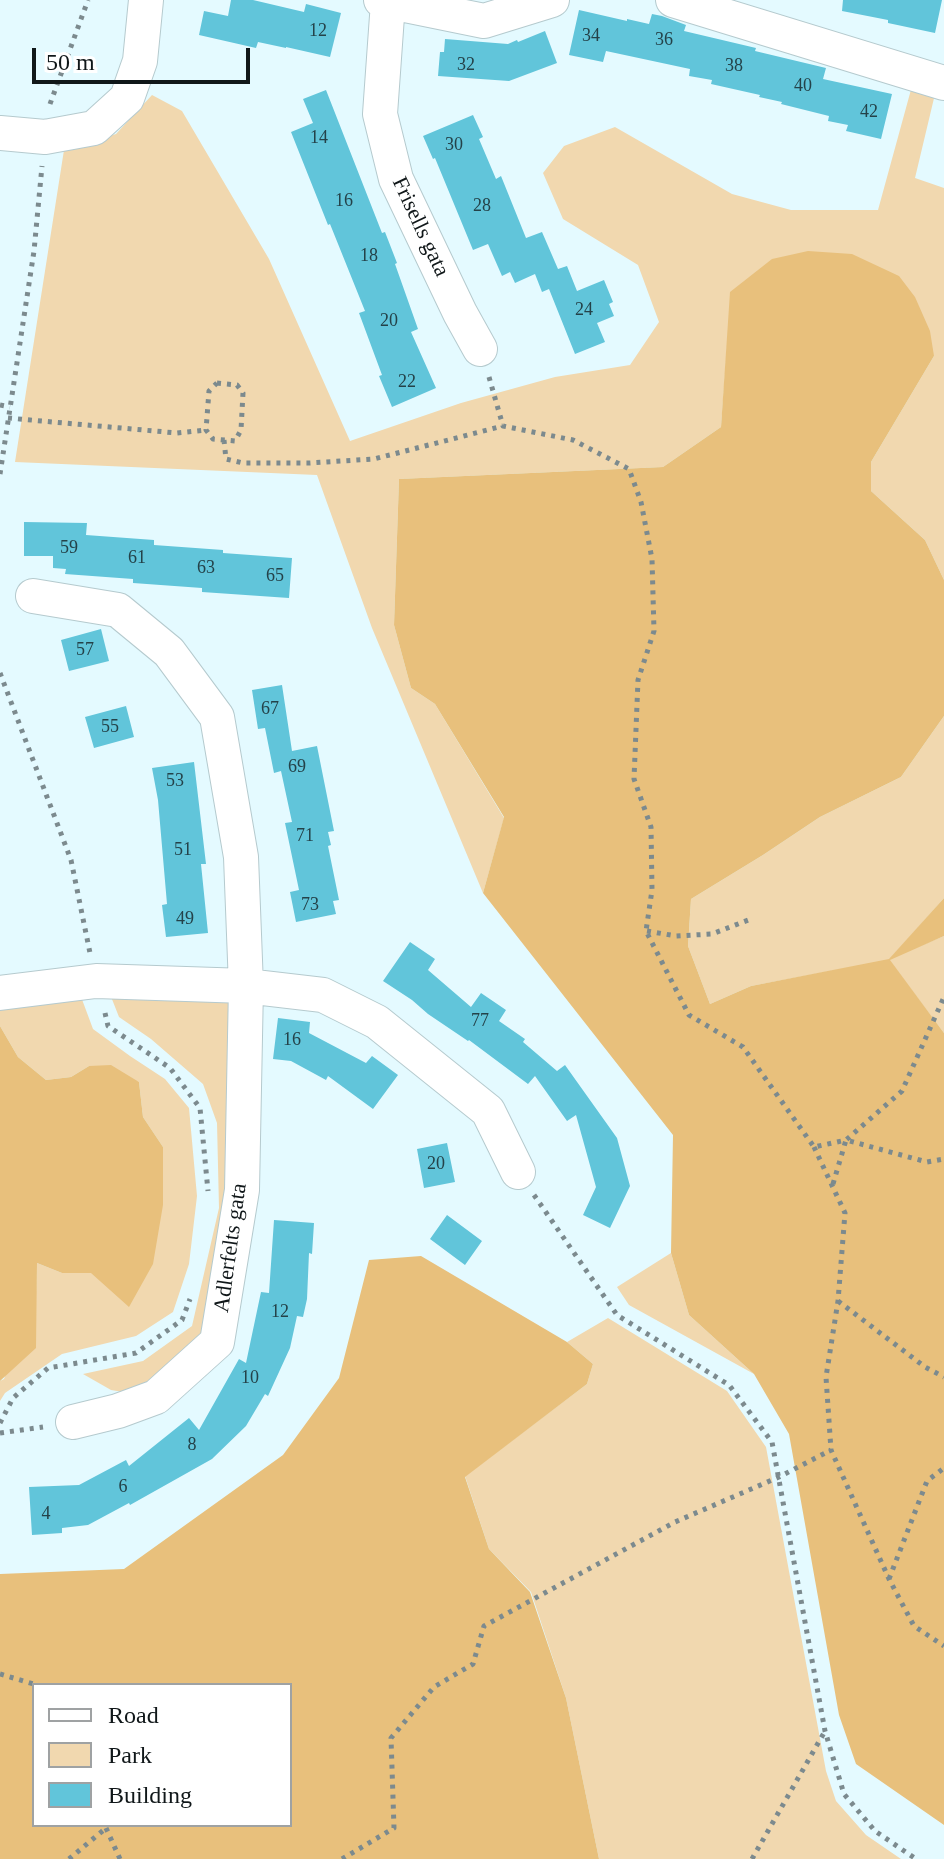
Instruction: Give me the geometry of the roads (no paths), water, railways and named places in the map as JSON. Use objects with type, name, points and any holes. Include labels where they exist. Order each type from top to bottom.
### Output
[{"type":"street","points":[[0,133],[45,137],[94,128],[127,98],[140,61],[146,0]]},
{"type":"street","name":"Frisells gata","points":[[480,349],[396,179],[380,114],[385,1],[484,21],[552,0]]},
{"type":"street","points":[[673,0],[944,83]]},
{"type":"street","name":"Adlerfelts gata","points":[[33,596],[118,610],[169,652],[217,717],[241,857],[246,986],[242,1190],[217,1342],[156,1397],[118,1411],[73,1422]]},
{"type":"street","points":[[0,993],[96,981],[246,986],[323,995],[377,1022],[488,1111],[518,1172]]}]
